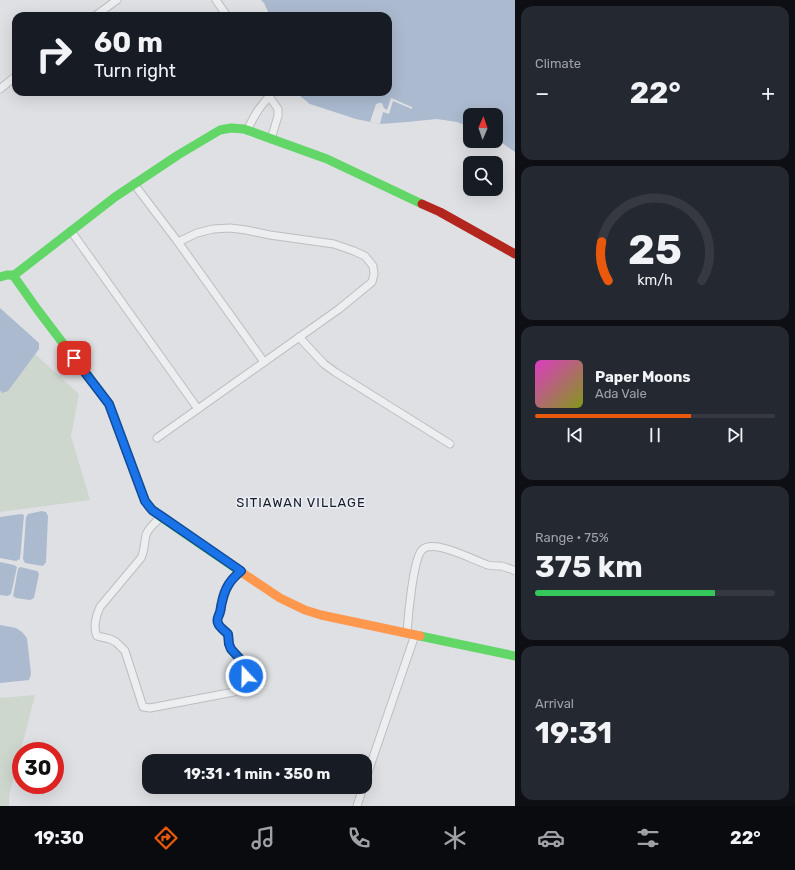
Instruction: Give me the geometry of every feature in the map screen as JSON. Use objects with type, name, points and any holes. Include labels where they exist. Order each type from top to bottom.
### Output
[{"type":"street","points":[[100,12],[117,0]]},
{"type":"street","points":[[216,0],[224,12]]},
{"type":"street","points":[[0,89],[12,79]]},
{"type":"street","points":[[247,130],[266,96]]},
{"type":"street","points":[[268,96],[278,109],[278,116],[271,139]]},
{"type":"street","points":[[13,276],[134,184],[220,130],[231,128],[247,130],[327,159],[466,226],[515,254]]},
{"type":"street","points":[[134,184],[178,242],[264,362]]},
{"type":"street","points":[[157,438],[340,308],[372,282],[374,274],[372,266],[365,256],[334,244],[230,228],[213,229],[197,233],[178,242]]},
{"type":"street","points":[[71,231],[198,409]]},
{"type":"street","points":[[0,277],[7,275],[13,276],[16,279],[109,404],[145,501],[152,510],[280,598],[305,610],[321,615],[515,656]]},
{"type":"street","points":[[299,337],[324,364],[335,372],[450,444]]},
{"type":"street","points":[[161,516],[146,534],[141,558],[97,612],[95,632],[97,636],[116,642],[125,651],[143,707],[150,708],[240,690],[245,683],[246,671],[240,659],[231,649],[228,634],[218,625],[217,621],[227,586],[233,577],[241,571]]},
{"type":"street","points":[[372,759],[411,634],[410,600],[418,556],[423,548],[432,546],[444,548],[488,565],[503,567],[515,571]]},
{"type":"street","points":[[356,806],[360,794]]},
{"type":"shaded area","points":[[0,322],[79,394],[71,436],[90,500],[0,512]]},
{"type":"shaded area","points":[[35,695],[23,742],[12,742],[12,784],[9,796],[9,806],[0,806],[0,698]]},
{"type":"water","points":[[261,0],[515,0],[515,152],[503,144],[503,108],[463,108],[463,124],[437,119],[380,124],[356,119],[310,104],[300,96],[392,96],[392,12],[268,12]]},
{"type":"water","points":[[0,308],[39,343],[39,349],[8,391],[2,393],[0,390]]},
{"type":"water","points":[[42,511],[46,512],[48,516],[46,562],[43,566],[25,563],[23,559],[26,517],[28,514]]},
{"type":"water","points":[[21,514],[24,515],[20,559],[16,561],[0,558],[0,517]]},
{"type":"water","points":[[0,562],[17,567],[11,594],[8,596],[0,595]]},
{"type":"water","points":[[20,567],[37,571],[39,574],[34,598],[30,600],[16,598],[13,596],[18,569]]},
{"type":"water","points":[[0,625],[16,628],[27,638],[31,674],[29,680],[0,683]]},
{"type":"pier","points":[[391,98],[412,107],[412,109],[393,101],[389,114],[383,112],[380,124],[370,122],[376,104],[382,103],[384,108],[387,110]]},
{"type":"traffic: fast","points":[[13,276],[115,197],[178,155],[220,130],[231,128],[244,129],[327,159],[422,204]]},
{"type":"traffic: fast","points":[[0,277],[13,275],[109,404],[145,501],[161,517],[244,574]]},
{"type":"traffic: fast","points":[[420,636],[515,656]]},
{"type":"traffic: slow","points":[[244,574],[280,598],[305,610],[321,615],[420,636]]},
{"type":"traffic: jam","points":[[422,204],[440,212],[515,254]]},
{"type":"district","name":"SITIAWAN VILLAGE","points":[[301,502]]},
{"type":"route","points":[[74,358],[109,404],[145,501],[152,510],[241,571],[233,577],[227,586],[217,621],[218,625],[228,634],[231,649],[240,659],[246,671],[246,676]]}]
